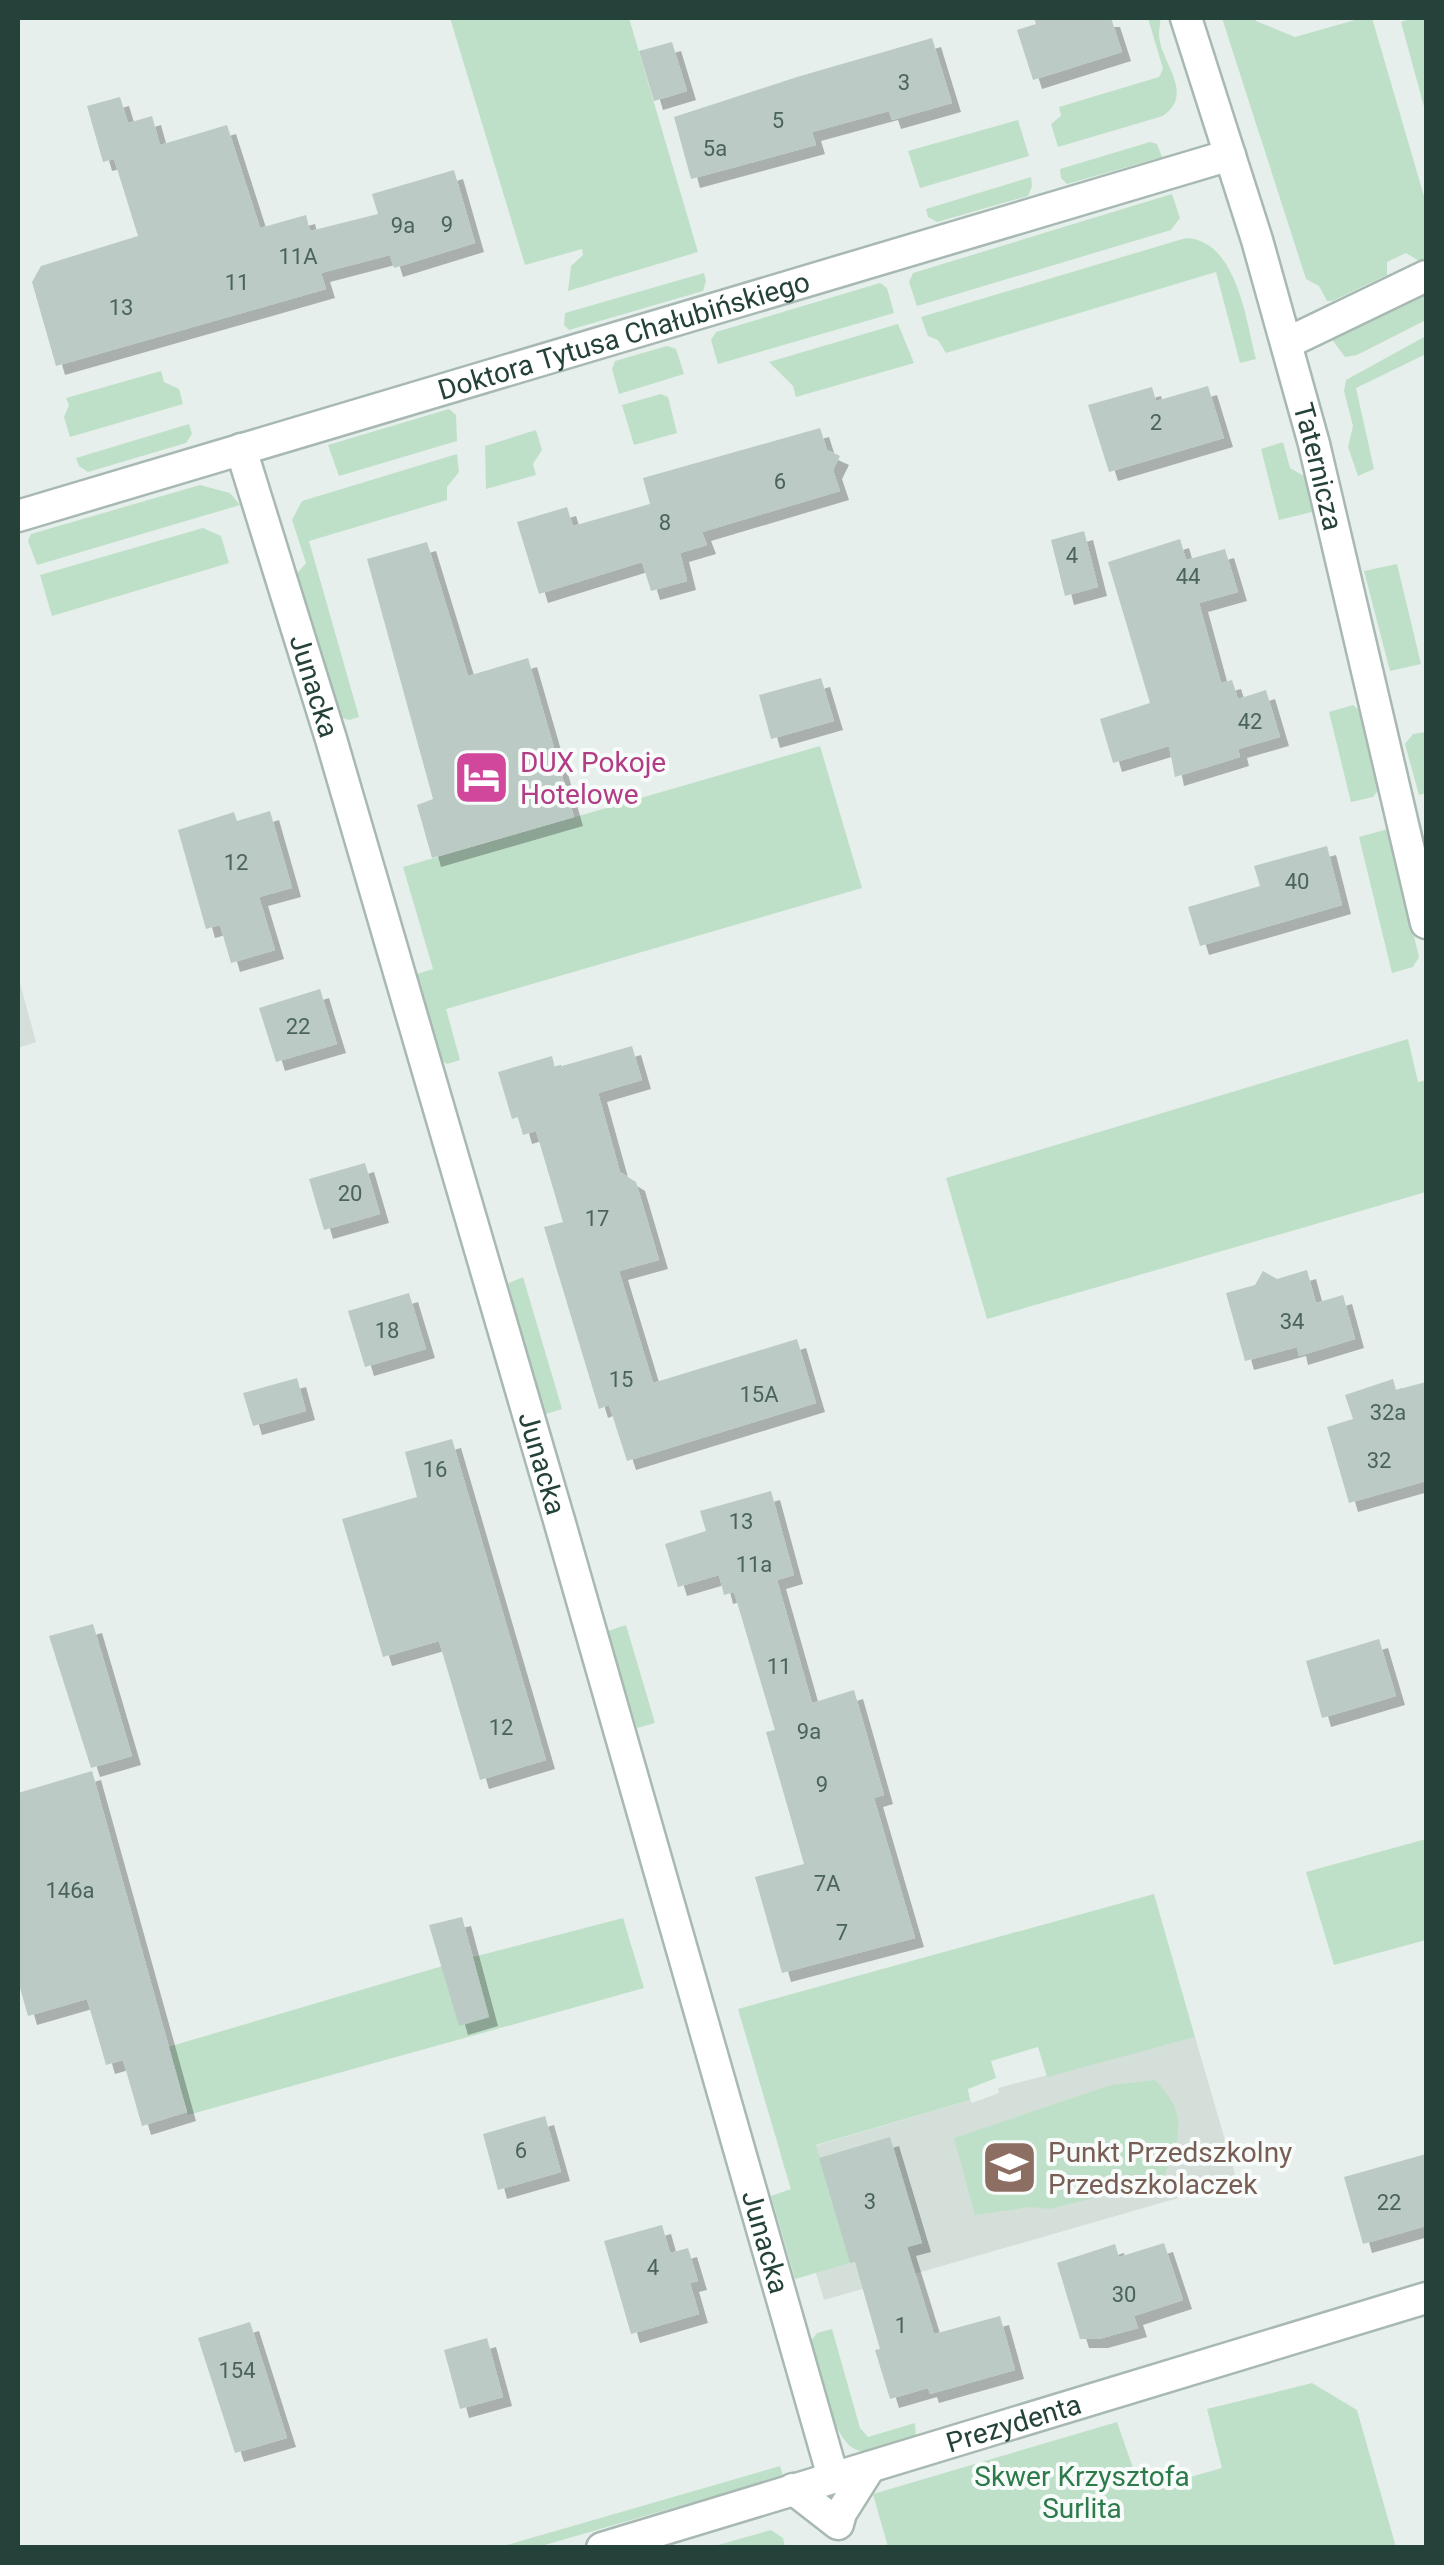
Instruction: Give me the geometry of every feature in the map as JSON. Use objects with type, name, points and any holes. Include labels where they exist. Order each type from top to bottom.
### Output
[{"type":"street","name":"Taternicza","points":[[1186,18],[1287,342],[1426,922]]},
{"type":"street","name":"Doktora Tytusa Chałubińskiego","points":[[18,516],[1230,154]]},
{"type":"street","points":[[1287,342],[1426,276]]},
{"type":"street","name":"Junacka","points":[[241,449],[331,739],[562,1526],[833,2478]]},
{"type":"street","name":"Prezydenta","points":[[602,2548],[1426,2298]]},
{"type":"street","points":[[842,2536],[841,2512],[870,2467]]},
{"type":"street","points":[[793,2489],[842,2536]]},
{"type":"shaded area","points":[[18,976],[36,1042],[18,1048]]},
{"type":"shaded area","name":"Punkt Przedszkolny Przedszkolaczek","points":[[1195,2037],[1237,2181],[824,2300],[781,2156],[970,2100],[972,2103],[999,2093],[998,2088]]},
{"type":"green space","points":[[450,18],[629,18],[698,252],[568,291],[571,266],[583,255],[582,249],[525,265]]},
{"type":"green space","points":[[1148,18],[1160,18],[1161,45],[1176,88],[1172,107],[1163,116],[1058,147],[1051,124],[1061,116],[1059,107],[1159,77],[1163,69]]},
{"type":"green space","points":[[1222,18],[1254,18],[1295,37],[1372,18],[1426,203],[1426,257],[1419,261],[1406,253],[1387,262],[1387,275],[1332,301],[1327,301],[1319,286],[1306,279]]},
{"type":"green space","points":[[1426,18],[1426,114],[1401,22]]},
{"type":"green space","points":[[1018,120],[1029,156],[920,188],[908,151]]},
{"type":"green space","points":[[1150,142],[1157,144],[1162,157],[1067,184],[1061,178],[1060,169]]},
{"type":"green space","points":[[1031,177],[1028,196],[937,222],[928,217],[926,209]]},
{"type":"green space","points":[[1172,194],[1180,218],[1171,230],[917,306],[909,282],[913,273]]},
{"type":"green space","points":[[1186,238],[1203,242],[1228,267],[1243,305],[1256,359],[1240,363],[1216,272],[946,353],[938,340],[928,336],[921,317]]},
{"type":"green space","points":[[704,273],[703,291],[569,330],[564,325],[565,313]]},
{"type":"green space","points":[[880,283],[887,288],[894,313],[718,364],[711,340],[716,332]]},
{"type":"green space","points":[[1426,293],[1426,320],[1357,355],[1345,357],[1331,338]]},
{"type":"green space","points":[[898,324],[914,363],[796,397],[793,386],[769,362]]},
{"type":"green space","points":[[1426,336],[1426,354],[1356,388],[1374,469],[1358,476],[1348,447],[1353,426],[1344,391],[1346,380]]},
{"type":"green space","points":[[667,346],[676,349],[684,374],[619,394],[612,369],[615,361]]},
{"type":"green space","points":[[161,371],[164,382],[179,389],[183,404],[70,437],[64,417],[69,405],[66,398]]},
{"type":"green space","points":[[661,394],[668,397],[677,433],[634,445],[622,405]]},
{"type":"green space","points":[[449,409],[456,415],[457,441],[339,476],[328,445]]},
{"type":"green space","points":[[189,424],[192,434],[186,443],[88,472],[76,458]]},
{"type":"green space","points":[[536,430],[542,450],[533,464],[536,475],[486,489],[485,446]]},
{"type":"green space","points":[[1283,442],[1290,468],[1304,476],[1312,512],[1279,520],[1261,449]]},
{"type":"green space","points":[[457,454],[459,472],[447,487],[447,500],[309,541],[359,717],[340,717],[294,577],[306,563],[292,520],[302,501]]},
{"type":"green space","points":[[200,485],[230,493],[240,505],[37,565],[28,541],[31,534]]},
{"type":"green space","points":[[203,528],[221,536],[229,563],[52,616],[40,575]]},
{"type":"green space","points":[[1397,564],[1421,664],[1390,671],[1364,571]]},
{"type":"green space","points":[[1353,705],[1361,712],[1379,789],[1373,797],[1351,802],[1329,712]]},
{"type":"green space","points":[[1426,732],[1426,793],[1419,795],[1405,744],[1413,734]]},
{"type":"green space","points":[[820,746],[862,888],[446,1009],[460,1060],[447,1064],[441,1060],[414,975],[433,969],[403,867]]},
{"type":"green space","points":[[1388,829],[1419,957],[1413,967],[1392,973],[1359,837]]},
{"type":"green space","points":[[1408,1039],[1418,1082],[1426,1080],[1426,1192],[987,1319],[946,1178]]},
{"type":"green space","points":[[523,1277],[562,1409],[546,1414],[506,1289],[509,1283]]},
{"type":"green space","points":[[626,1625],[655,1723],[637,1728],[608,1631]]},
{"type":"green space","points":[[1426,1839],[1426,1940],[1334,1965],[1306,1872]]},
{"type":"green space","points":[[1154,1894],[1195,2037],[1047,2077],[1038,2047],[991,2061],[996,2078],[968,2089],[970,2100],[816,2145],[850,2263],[795,2279],[771,2196],[791,2189],[738,2009]]},
{"type":"green space","points":[[623,1918],[644,1988],[188,2115],[168,2047],[473,1957]]},
{"type":"green space","points":[[1155,2080],[1178,2117],[1177,2139],[1163,2180],[1050,2209],[1029,2207],[975,2215],[954,2138],[1111,2085]]},
{"type":"green space","points":[[832,2329],[860,2428],[868,2437],[915,2423],[916,2439],[870,2452],[855,2449],[847,2442],[833,2417],[811,2341],[817,2333]]},
{"type":"green space","name":"Skwer Krzysztofa Surlita","points":[[1312,2383],[1357,2410],[1396,2547],[888,2547],[873,2494],[1117,2422],[1141,2491],[1222,2468],[1207,2409]]},
{"type":"green space","points":[[780,2466],[783,2476],[538,2547],[500,2547]]},
{"type":"green space","points":[[771,2530],[783,2538],[785,2547],[711,2547]]},
{"type":"building","points":[[1034,18],[1111,18],[1122,52],[1033,80],[1017,30],[1036,24]]},
{"type":"building","points":[[932,38],[952,103],[892,120],[889,111],[812,132],[816,145],[691,179],[674,117]]},
{"type":"building","points":[[672,42],[687,91],[654,101],[639,51]]},
{"type":"building","points":[[120,97],[128,123],[152,116],[160,145],[227,125],[260,228],[306,215],[310,231],[378,214],[372,194],[454,170],[475,243],[394,268],[390,255],[321,273],[326,289],[56,366],[32,282],[41,266],[138,236],[114,159],[103,162],[87,106]]},
{"type":"building","points":[[1208,386],[1224,438],[1109,472],[1088,405],[1152,387],[1156,401]]},
{"type":"building","points":[[820,428],[827,450],[840,456],[833,470],[840,491],[702,532],[707,545],[680,553],[687,581],[651,591],[642,562],[539,594],[517,522],[567,507],[573,526],[650,504],[643,478]]},
{"type":"building","points":[[1084,531],[1098,587],[1065,596],[1051,540]]},
{"type":"building","points":[[1180,539],[1186,560],[1225,549],[1238,592],[1199,603],[1221,683],[1232,680],[1238,699],[1266,690],[1280,737],[1238,749],[1240,757],[1175,777],[1169,746],[1113,763],[1100,719],[1150,703],[1108,562]]},
{"type":"building","points":[[427,542],[468,676],[528,658],[574,817],[432,858],[417,805],[433,799],[367,559]]},
{"type":"building","points":[[821,678],[834,721],[771,739],[759,695]]},
{"type":"building","points":[[270,811],[292,888],[259,897],[275,950],[231,963],[220,925],[206,929],[178,830],[234,812],[237,821]]},
{"type":"building","points":[[1327,846],[1342,905],[1200,946],[1188,907],[1260,886],[1254,866]]},
{"type":"building","points":[[320,989],[337,1044],[276,1062],[259,1008]]},
{"type":"building","points":[[632,1046],[642,1080],[598,1093],[620,1172],[636,1182],[659,1260],[619,1271],[653,1383],[797,1339],[816,1403],[627,1461],[609,1405],[599,1409],[544,1227],[563,1222],[536,1131],[523,1135],[518,1117],[512,1119],[498,1072],[552,1056],[555,1068]]},
{"type":"building","points":[[365,1163],[380,1214],[324,1230],[309,1179]]},
{"type":"building","points":[[1307,1270],[1316,1303],[1343,1295],[1355,1339],[1299,1356],[1297,1347],[1245,1361],[1226,1293],[1255,1285],[1263,1271],[1277,1279]]},
{"type":"building","points":[[409,1293],[426,1349],[365,1367],[348,1311]]},
{"type":"building","points":[[297,1378],[306,1411],[253,1426],[243,1393]]},
{"type":"building","points":[[1393,1379],[1396,1390],[1426,1382],[1426,1481],[1349,1503],[1327,1427],[1353,1419],[1345,1395]]},
{"type":"building","points":[[452,1439],[546,1760],[480,1780],[439,1641],[383,1657],[342,1519],[417,1497],[405,1452]]},
{"type":"building","points":[[771,1491],[794,1575],[777,1580],[812,1703],[854,1690],[884,1795],[874,1798],[915,1938],[782,1973],[755,1877],[804,1864],[766,1732],[775,1730],[734,1592],[724,1595],[719,1575],[678,1587],[665,1544],[706,1531],[700,1511]]},
{"type":"building","points":[[93,1624],[132,1756],[91,1768],[49,1636]]},
{"type":"building","points":[[1379,1639],[1396,1696],[1322,1718],[1306,1661]]},
{"type":"building","points":[[92,1771],[187,2112],[142,2126],[123,2060],[106,2065],[87,1999],[28,2016],[18,1981],[18,1793]]},
{"type":"building","points":[[462,1917],[489,2017],[459,2026],[429,1925]]},
{"type":"building","points":[[545,2116],[561,2172],[498,2190],[483,2134]]},
{"type":"building","points":[[890,2137],[922,2243],[907,2247],[934,2334],[1000,2316],[1015,2370],[930,2394],[928,2388],[890,2399],[855,2262],[850,2263],[819,2158]]},
{"type":"building","points":[[1426,2154],[1426,2226],[1363,2244],[1344,2177]]},
{"type":"building","points":[[662,2225],[670,2253],[688,2248],[698,2281],[690,2283],[699,2314],[631,2334],[604,2241]]},
{"type":"building","points":[[1164,2243],[1183,2300],[1134,2316],[1138,2328],[1099,2339],[1080,2339],[1057,2263],[1115,2244],[1119,2257]]},
{"type":"building","points":[[250,2322],[287,2438],[235,2453],[198,2338]]},
{"type":"building","points":[[487,2338],[503,2397],[460,2409],[444,2350]]},
{"type":"place","name":"DUX Pokoje Hotelowe","points":[[481,778]]},
{"type":"place","name":"Punkt Przedszkolny Przedszkolaczek","points":[[1009,2168]]}]
